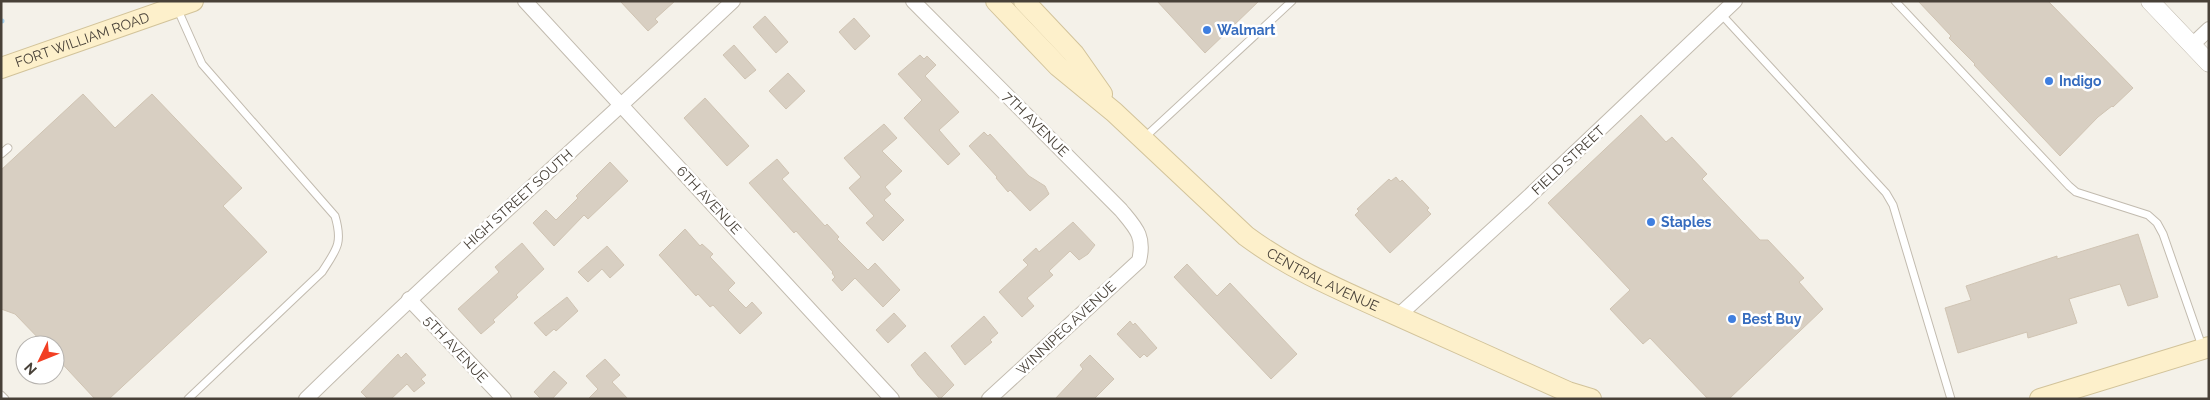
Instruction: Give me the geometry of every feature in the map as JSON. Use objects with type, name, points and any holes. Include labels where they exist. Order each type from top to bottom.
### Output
[{"type":"main road","name":"CENTRAL AVENUE","points":[[996,1],[1058,66],[1114,112],[1246,236],[1269,253],[1294,268],[1572,396],[1591,399]]},
{"type":"main road","name":"CENTRAL AVENUE","points":[[1024,1],[1074,54],[1114,112]]},
{"type":"main road","name":"FORT WILLIAM ROAD","points":[[1,68],[185,4]]},
{"type":"main road","points":[[2040,399],[2207,352]]},
{"type":"street","name":"6TH AVENUE","points":[[526,1],[892,399]]},
{"type":"street","name":"HIGH STREET SOUTH","points":[[306,399],[409,298],[622,106],[732,1]]},
{"type":"street","name":"7TH AVENUE","points":[[913,1],[1121,210],[1137,230],[1143,246],[1141,255]]},
{"type":"street","points":[[2150,1],[2209,63]]},
{"type":"street","name":"FIELD STREET","points":[[1398,316],[1530,195],[1728,6]]},
{"type":"street","points":[[2192,45],[2209,29]]},
{"type":"street","name":"WINNIPEG AVENUE","points":[[989,399],[1139,261],[1141,255]]},
{"type":"street","name":"5TH AVENUE","points":[[409,298],[504,399]]},
{"type":"lane","points":[[1142,140],[1292,1]]},
{"type":"lane","points":[[1895,1],[2076,192],[2148,215],[2157,223],[2163,234],[2207,352]]},
{"type":"lane","points":[[185,4],[202,64],[335,216],[341,234],[335,252],[322,272],[188,399]]},
{"type":"lane","points":[[1728,6],[1886,193],[1893,205],[1951,399]]},
{"type":"lane","points":[[1,154],[8,148]]},
{"type":"lane","points":[[1,395],[5,399]]},
{"type":"building","points":[[620,1],[675,1],[655,19],[658,22],[648,31]]},
{"type":"building","name":"Walmart","points":[[1157,1],[1259,1],[1205,53]]},
{"type":"building","points":[[1918,1],[2048,1],[2133,88],[2113,107],[2098,117],[2060,156],[1949,38],[1951,36]]},
{"type":"building","points":[[765,16],[788,42],[776,53],[753,27]]},
{"type":"building","points":[[854,18],[870,36],[855,50],[839,32]]},
{"type":"building","points":[[734,45],[756,70],[745,79],[723,55]]},
{"type":"building","points":[[920,55],[924,59],[927,56],[936,65],[925,76],[959,112],[939,130],[960,154],[948,165],[904,118],[922,100],[898,74]]},
{"type":"building","points":[[788,73],[805,91],[786,109],[769,91]]},
{"type":"building","points":[[83,94],[115,128],[152,94],[242,188],[223,206],[267,252],[109,399],[95,399],[65,367],[65,335],[35,335],[15,314],[1,309],[1,170]]},
{"type":"building","points":[[705,98],[749,146],[727,166],[684,118]]},
{"type":"building","points":[[1641,115],[1666,142],[1672,137],[1707,174],[1702,179],[1760,240],[1768,240],[1804,278],[1799,282],[1823,309],[1729,399],[1708,399],[1650,338],[1643,344],[1610,309],[1630,290],[1548,203]]},
{"type":"building","points":[[884,124],[897,138],[882,151],[902,171],[885,187],[891,194],[884,200],[904,220],[883,241],[866,223],[874,216],[849,188],[861,177],[844,158]]},
{"type":"building","points":[[984,132],[988,136],[990,134],[1029,176],[1045,186],[1049,194],[1030,211],[1010,190],[1008,192],[969,146]]},
{"type":"building","points":[[777,159],[789,173],[782,179],[825,226],[827,224],[839,237],[837,239],[868,270],[875,263],[900,290],[883,307],[855,278],[842,291],[832,280],[835,277],[833,272],[796,231],[794,233],[749,183]]},
{"type":"building","points":[[610,162],[628,181],[588,219],[584,215],[554,246],[533,223],[546,210],[556,220],[578,198],[576,196]]},
{"type":"building","points":[[1396,177],[1400,182],[1402,180],[1429,208],[1427,210],[1431,214],[1390,253],[1355,215],[1359,211],[1357,209],[1389,179],[1391,181]]},
{"type":"building","points":[[1073,222],[1095,245],[1088,254],[1079,260],[1070,251],[1049,271],[1053,275],[1027,298],[1034,306],[1022,317],[999,292],[1028,265],[1023,260],[1036,248],[1039,252]]},
{"type":"building","points":[[685,229],[700,246],[702,244],[713,254],[710,257],[735,283],[728,290],[746,308],[752,302],[762,313],[740,334],[713,305],[710,307],[698,294],[696,296],[659,255]]},
{"type":"building","points":[[2138,234],[2158,297],[2128,306],[2120,284],[2069,299],[2077,323],[2028,338],[2027,332],[1958,353],[1945,308],[1971,300],[1966,286],[2057,256],[2057,259]]},
{"type":"building","points":[[522,243],[544,269],[516,295],[518,297],[481,334],[458,309],[499,272],[495,267]]},
{"type":"building","points":[[607,246],[624,265],[610,278],[602,269],[588,282],[578,272]]},
{"type":"building","points":[[1187,264],[1217,296],[1230,283],[1297,354],[1271,379],[1174,277]]},
{"type":"building","points":[[567,297],[578,311],[556,331],[554,329],[546,336],[534,323]]},
{"type":"building","points":[[894,313],[906,326],[888,343],[876,330]]},
{"type":"building","points":[[984,316],[998,333],[990,340],[992,342],[965,365],[951,346]]},
{"type":"building","points":[[1130,321],[1133,325],[1135,323],[1157,348],[1147,357],[1144,354],[1140,358],[1117,334]]},
{"type":"building","points":[[925,352],[954,385],[940,399],[911,365]]},
{"type":"building","points":[[406,353],[426,375],[421,379],[425,383],[414,392],[407,384],[391,399],[368,399],[361,392],[398,354],[401,358]]},
{"type":"building","points":[[1090,355],[1114,379],[1094,399],[1055,399],[1083,369],[1080,365]]},
{"type":"building","points":[[605,359],[620,375],[612,382],[628,399],[588,399],[598,389],[586,376]]},
{"type":"building","points":[[554,371],[567,383],[552,399],[541,399],[534,392]]},
{"type":"place","name":"Walmart","points":[[1207,30]]},
{"type":"place","name":"Indigo","points":[[2049,81]]},
{"type":"place","name":"Staples","points":[[1651,222]]},
{"type":"place","name":"Best Buy","points":[[1732,319]]}]
